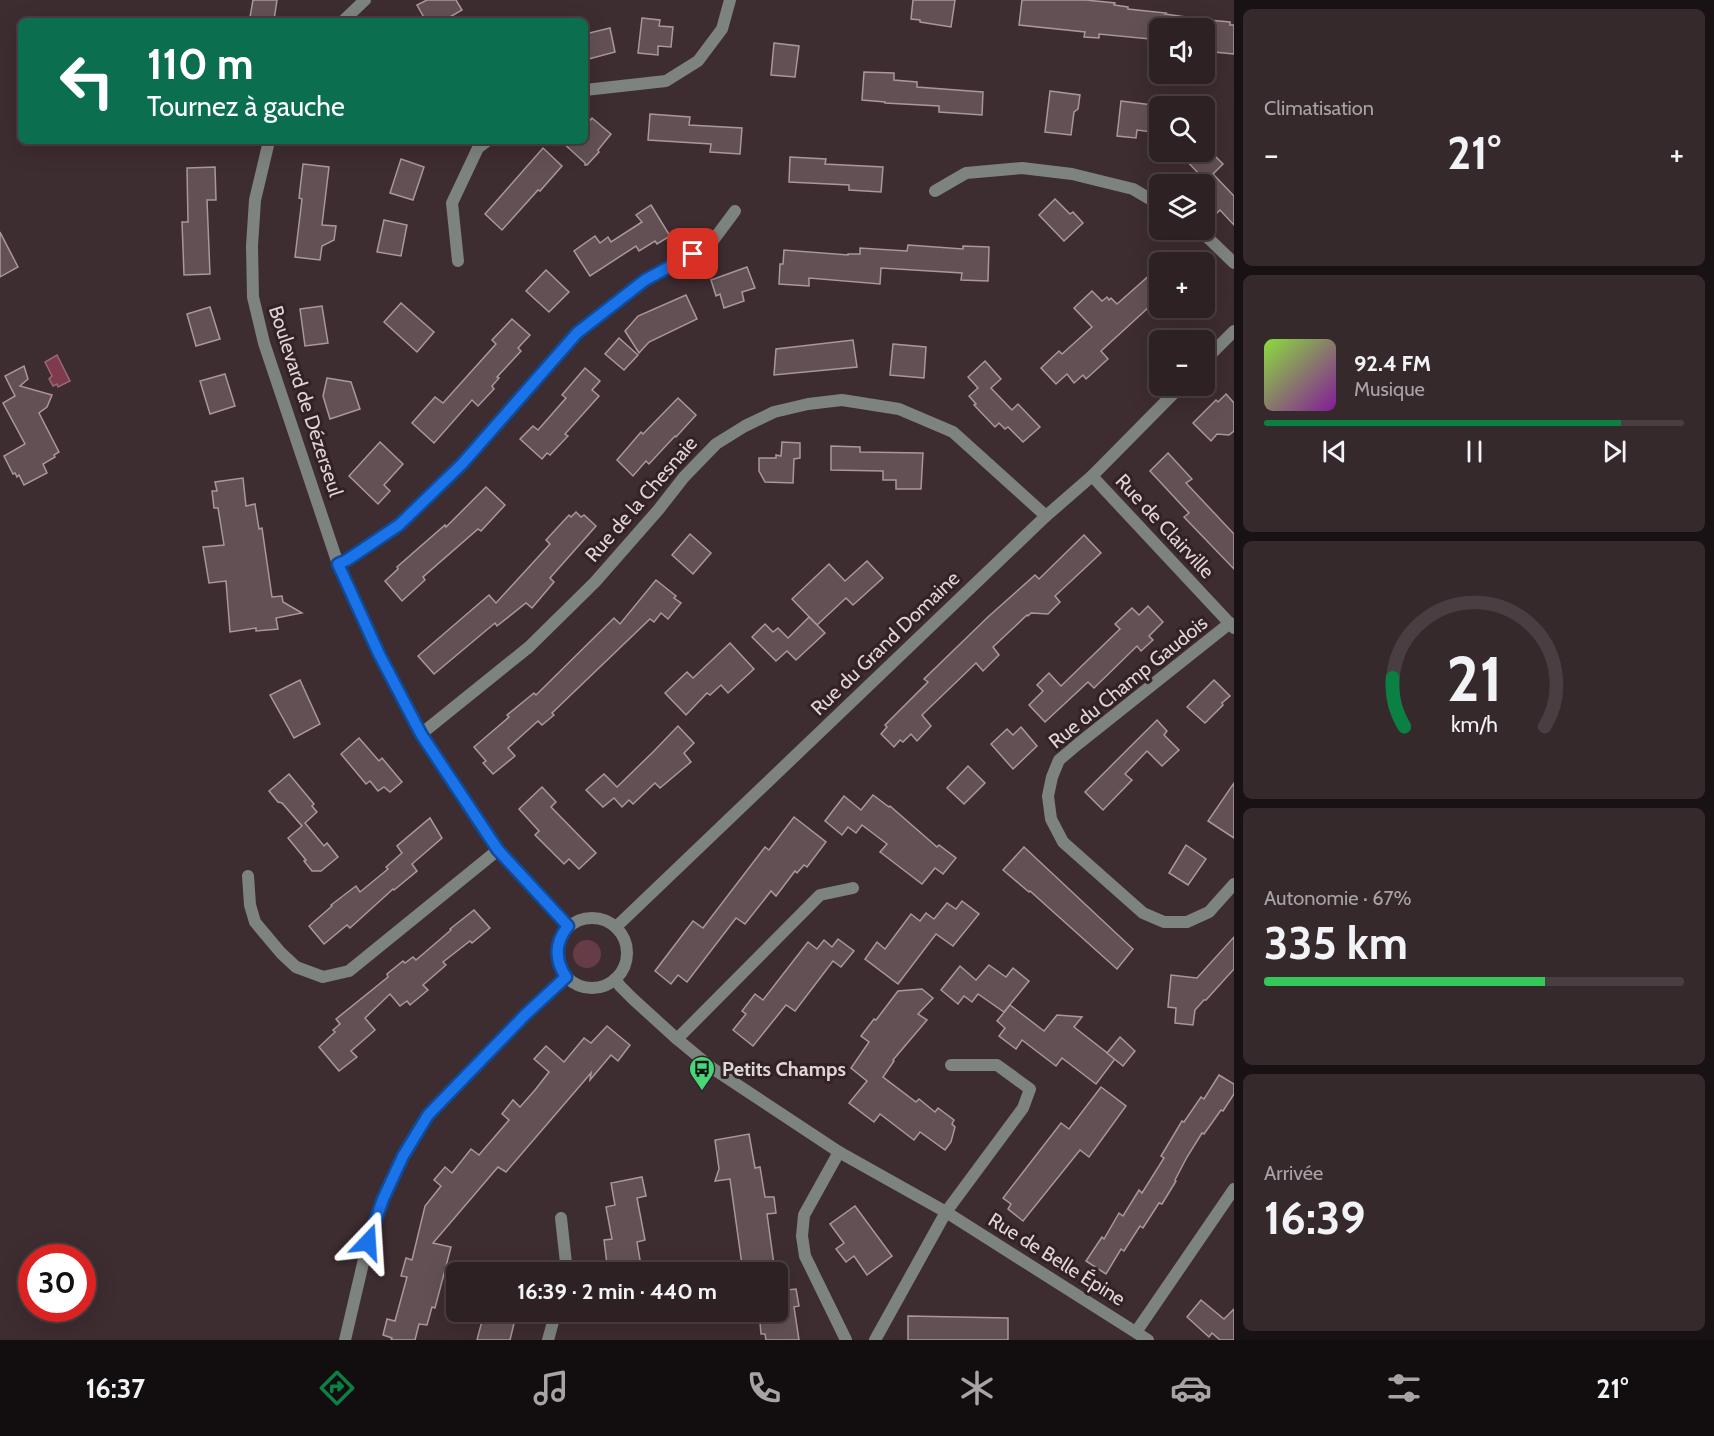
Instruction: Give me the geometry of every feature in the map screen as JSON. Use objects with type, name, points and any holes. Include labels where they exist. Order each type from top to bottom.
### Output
[{"type":"street","points":[[346,18],[365,0]]},
{"type":"street","points":[[588,90],[666,81],[698,60],[722,29],[730,0]]},
{"type":"street","name":"Boulevard de Dézerseul","points":[[268,144],[255,200],[252,246],[253,297],[264,343],[338,564],[379,654],[421,734],[498,850],[568,926]]},
{"type":"street","points":[[458,261],[452,203],[478,148],[483,144]]},
{"type":"street","points":[[934,191],[966,173],[1022,168],[1072,174],[1133,189],[1149,198]]},
{"type":"street","points":[[338,564],[399,525],[462,464],[577,333],[645,280],[710,246],[735,211]]},
{"type":"street","points":[[1211,240],[1234,262]]},
{"type":"street","points":[[1215,351],[1234,332]]},
{"type":"street","name":"Rue du Grand Domaine","points":[[616,927],[1046,516],[1092,476],[1171,396]]},
{"type":"street","name":"Rue de la Chesnaie","points":[[421,734],[530,647],[595,582],[684,477],[716,444],[774,412],[808,404],[842,400],[899,409],[953,432],[1046,516]]},
{"type":"street","name":"Rue de Clairville","points":[[1092,476],[1232,626]]},
{"type":"street","name":"Rue du Champ Gaudois","points":[[1232,626],[1059,760],[1048,796],[1051,819],[1063,842],[1143,913],[1164,922],[1188,922],[1209,912],[1234,884]]},
{"type":"street","points":[[248,876],[250,905],[255,922],[296,967],[323,977],[349,970],[498,850]]},
{"type":"street","points":[[677,1039],[820,895],[853,888]]},
{"type":"street","points":[[589,917],[600,918],[616,927],[627,949],[622,970],[615,978],[606,985],[596,988],[585,987],[566,977],[557,957],[557,945],[561,934],[568,926],[589,917]]},
{"type":"street","points":[[345,1340],[368,1242],[383,1199],[403,1156],[428,1115],[525,1015],[566,977]]},
{"type":"street","name":"Rue de Belle Épine","points":[[615,978],[633,999],[712,1068],[839,1152],[946,1212],[1148,1340]]},
{"type":"street","points":[[875,1340],[946,1212],[1023,1108],[1030,1089],[997,1065],[951,1065]]},
{"type":"street","points":[[839,1152],[804,1215],[802,1236],[805,1256],[846,1340]]},
{"type":"street","points":[[1136,1332],[1233,1191]]},
{"type":"street","points":[[561,1218],[566,1262]]},
{"type":"street","points":[[548,1340],[553,1322]]},
{"type":"shaded area","points":[[57,355],[70,381],[58,387],[57,384],[53,386],[49,379],[52,376],[45,362]]},
{"type":"shaded area","points":[[587,940],[597,944],[601,954],[597,964],[587,968],[577,964],[573,954],[577,944]]},
{"type":"building","points":[[253,0],[277,0],[274,18],[250,17]]},
{"type":"building","points":[[427,0],[456,0],[462,10],[448,18],[424,18],[417,5]]},
{"type":"building","points":[[913,0],[955,0],[951,27],[911,19]]},
{"type":"building","points":[[1022,0],[1086,0],[1115,3],[1114,5],[1128,7],[1128,9],[1192,18],[1149,18],[1149,39],[1099,34],[1099,38],[1084,37],[1085,32],[1019,25]]},
{"type":"building","points":[[642,18],[660,20],[659,26],[673,27],[671,47],[658,46],[658,55],[638,53]]},
{"type":"building","points":[[1215,21],[1230,22],[1230,25],[1234,25],[1234,54],[1215,52]]},
{"type":"building","points":[[610,28],[615,52],[588,59],[588,33]]},
{"type":"building","points":[[774,43],[799,46],[795,77],[771,75]]},
{"type":"building","points":[[864,72],[894,73],[894,80],[917,82],[917,87],[983,92],[982,115],[939,112],[939,106],[862,100]]},
{"type":"building","points":[[1050,91],[1080,95],[1078,109],[1074,112],[1071,135],[1045,132]]},
{"type":"building","points":[[1121,101],[1149,104],[1149,132],[1137,130],[1136,138],[1117,136]]},
{"type":"building","points":[[650,114],[690,117],[689,125],[742,128],[740,154],[710,152],[711,144],[648,140]]},
{"type":"building","points":[[592,118],[611,134],[598,150],[599,152],[585,165],[564,144],[588,144],[588,123]]},
{"type":"building","points":[[543,148],[562,166],[502,230],[485,214]]},
{"type":"building","points":[[1215,156],[1223,164],[1213,174],[1199,174],[1188,162],[1215,162]]},
{"type":"building","points":[[790,157],[826,159],[825,164],[883,167],[881,192],[849,190],[849,185],[789,182]]},
{"type":"building","points":[[401,159],[424,167],[413,200],[390,193]]},
{"type":"building","points":[[303,164],[329,167],[322,225],[336,226],[334,240],[322,246],[320,260],[295,257],[302,199],[299,198]]},
{"type":"building","points":[[215,167],[216,200],[207,200],[210,274],[184,275],[182,222],[188,222],[187,168]]},
{"type":"building","points":[[1215,176],[1234,196],[1234,225],[1220,210],[1217,213],[1215,211]]},
{"type":"building","points":[[1055,199],[1070,214],[1073,212],[1083,223],[1064,241],[1039,215]]},
{"type":"building","points":[[651,205],[670,236],[657,244],[655,241],[639,251],[636,246],[590,276],[574,251],[595,236],[600,243],[608,237],[611,242],[642,222],[636,215]]},
{"type":"building","points":[[384,220],[407,225],[401,256],[377,252]]},
{"type":"building","points":[[0,232],[18,267],[0,277]]},
{"type":"building","points":[[908,245],[963,249],[963,246],[989,247],[988,281],[961,280],[962,273],[881,268],[880,284],[809,278],[809,286],[779,284],[780,264],[783,264],[784,250],[848,255],[860,254],[860,248],[907,251]]},
{"type":"building","points":[[747,267],[755,288],[742,292],[744,301],[724,308],[720,294],[716,296],[711,280]]},
{"type":"building","points":[[546,270],[569,292],[549,312],[526,291]]},
{"type":"building","points":[[1149,276],[1149,307],[1101,351],[1108,359],[1086,379],[1083,375],[1074,383],[1067,374],[1056,384],[1041,368],[1059,351],[1062,354],[1092,327],[1074,308],[1092,291],[1102,301],[1107,297],[1117,304]]},
{"type":"building","points":[[686,295],[697,319],[649,342],[639,353],[625,331],[638,316]]},
{"type":"building","points":[[401,303],[434,332],[417,352],[384,322]]},
{"type":"building","points":[[322,306],[328,343],[305,346],[300,309]]},
{"type":"building","points":[[210,307],[220,339],[196,346],[187,314]]},
{"type":"building","points":[[512,319],[530,335],[518,348],[521,351],[497,377],[499,378],[492,386],[494,389],[478,406],[472,400],[434,443],[412,423],[435,397],[443,403],[496,344],[492,340]]},
{"type":"building","points":[[619,338],[638,355],[624,370],[605,354]]},
{"type":"building","points":[[853,340],[857,367],[774,375],[776,349]]},
{"type":"building","points":[[893,344],[926,347],[924,378],[890,375]]},
{"type":"building","points":[[985,361],[1001,379],[991,388],[1012,410],[1018,404],[1040,427],[1023,442],[1008,427],[1005,429],[999,423],[995,427],[974,405],[976,404],[969,396],[978,388],[968,377]]},
{"type":"building","points":[[24,366],[28,379],[20,386],[52,395],[47,407],[39,413],[59,452],[43,464],[47,473],[24,485],[19,475],[17,477],[15,473],[13,474],[4,456],[25,444],[3,403],[15,396],[5,376]]},
{"type":"building","points":[[585,368],[600,381],[592,390],[599,396],[565,434],[568,436],[550,455],[547,453],[542,459],[520,439],[533,426],[538,430],[566,398],[562,395]]},
{"type":"building","points":[[225,374],[235,406],[210,414],[200,381]]},
{"type":"building","points":[[327,378],[351,382],[360,409],[330,419],[323,396]]},
{"type":"building","points":[[1226,394],[1234,403],[1234,431],[1229,435],[1217,434],[1211,441],[1193,423],[1216,400],[1218,402]]},
{"type":"building","points":[[678,398],[696,415],[649,464],[646,461],[633,476],[617,460],[641,432],[643,434]]},
{"type":"building","points":[[380,442],[403,464],[384,485],[390,491],[378,504],[349,476]]},
{"type":"building","points":[[782,442],[800,443],[800,458],[794,459],[793,483],[765,482],[759,471],[759,458],[781,456]]},
{"type":"building","points":[[831,446],[860,447],[860,452],[923,453],[921,489],[896,489],[896,480],[883,480],[883,471],[831,470]]},
{"type":"building","points":[[1168,453],[1192,479],[1186,483],[1234,534],[1234,569],[1184,517],[1189,513],[1150,471]]},
{"type":"building","points":[[243,478],[246,506],[255,504],[259,529],[262,528],[272,597],[282,596],[283,602],[302,613],[276,618],[278,629],[256,631],[256,628],[230,632],[226,581],[209,583],[203,547],[224,545],[218,508],[214,508],[212,491],[217,491],[215,482]]},
{"type":"building","points":[[486,487],[505,505],[481,531],[478,529],[423,577],[425,580],[402,601],[385,581],[398,569],[397,567],[445,525],[446,527]]},
{"type":"building","points":[[576,512],[581,517],[584,515],[596,526],[550,578],[554,582],[532,608],[526,603],[497,626],[495,623],[434,674],[418,656],[489,595],[496,603],[550,544],[546,540],[569,515],[571,517]]},
{"type":"building","points":[[690,534],[711,553],[693,574],[672,555]]},
{"type":"building","points":[[1084,535],[1101,553],[1055,596],[1060,602],[1048,614],[1031,613],[1027,615],[993,647],[999,655],[983,671],[976,663],[922,715],[931,726],[917,741],[911,734],[903,742],[900,740],[894,747],[881,734],[887,727],[885,725],[928,682],[924,679],[989,616],[1035,575],[1039,579]]},
{"type":"building","points":[[867,561],[883,578],[853,605],[846,598],[817,625],[792,599],[829,564],[845,581]]},
{"type":"building","points":[[656,580],[681,603],[668,619],[661,613],[654,622],[650,619],[552,713],[554,715],[542,725],[538,721],[508,748],[515,756],[493,774],[483,763],[486,761],[474,747],[509,717],[507,715],[534,693],[536,695],[614,618],[620,624]]},
{"type":"building","points":[[1148,606],[1163,622],[1149,636],[1153,640],[1141,651],[1137,646],[1094,688],[1088,682],[1045,722],[1029,705],[1043,691],[1037,685],[1049,673],[1061,686],[1120,629],[1115,624],[1132,608],[1139,615]]},
{"type":"building","points":[[809,617],[825,633],[796,660],[787,651],[776,661],[752,637],[765,624],[773,632],[778,628],[788,638]]},
{"type":"building","points":[[730,643],[754,669],[728,693],[721,685],[710,695],[707,693],[686,715],[665,693],[687,672],[693,678]]},
{"type":"building","points":[[300,680],[320,724],[294,738],[270,695]]},
{"type":"building","points":[[1214,680],[1230,696],[1205,723],[1187,707]]},
{"type":"building","points":[[1157,720],[1167,731],[1164,735],[1179,750],[1162,766],[1147,751],[1125,774],[1132,780],[1103,810],[1085,792]]},
{"type":"building","points":[[678,726],[694,743],[684,753],[691,762],[660,788],[655,783],[633,804],[629,800],[622,807],[614,798],[603,807],[586,790],[604,774],[617,787]]},
{"type":"building","points":[[1021,727],[1037,746],[1013,769],[991,744],[1007,729],[1013,735]]},
{"type":"building","points":[[359,738],[379,761],[382,758],[402,782],[390,792],[384,787],[378,791],[370,781],[366,784],[341,754]]},
{"type":"building","points":[[968,766],[985,783],[964,804],[947,788]]},
{"type":"building","points":[[289,774],[314,804],[312,806],[317,812],[305,823],[324,846],[327,843],[338,857],[321,871],[312,871],[288,838],[302,826],[269,791]]},
{"type":"building","points":[[1234,783],[1234,838],[1208,821]]},
{"type":"building","points":[[542,787],[556,802],[551,807],[596,853],[579,869],[569,859],[564,864],[535,835],[539,831],[519,809]]},
{"type":"building","points":[[873,795],[890,806],[937,847],[939,845],[956,858],[943,874],[935,868],[922,884],[880,852],[887,844],[862,825],[856,833],[848,827],[842,835],[825,821],[844,796],[861,810]]},
{"type":"building","points":[[794,817],[826,842],[807,867],[804,865],[797,873],[795,871],[776,896],[771,891],[745,924],[736,918],[687,982],[678,975],[671,984],[655,971],[693,921],[703,928],[765,847],[769,850]]},
{"type":"building","points":[[430,818],[442,838],[412,864],[417,871],[393,889],[350,928],[347,925],[324,944],[309,926],[356,886],[360,892],[388,869],[386,867],[402,853],[397,846]]},
{"type":"building","points":[[1186,845],[1206,859],[1188,885],[1169,873]]},
{"type":"building","points":[[1024,847],[1133,949],[1117,969],[1030,891],[1003,870]]},
{"type":"building","points":[[962,901],[979,914],[953,946],[936,934],[898,984],[865,959],[877,942],[885,949],[911,914],[920,921],[926,913],[934,919],[947,903],[956,909]]},
{"type":"building","points":[[474,910],[490,928],[443,962],[446,965],[423,985],[428,990],[410,1005],[407,1001],[400,1006],[390,994],[365,1018],[375,1030],[351,1051],[357,1057],[339,1071],[319,1047],[340,1024],[336,1019],[388,977],[387,974],[403,961],[405,963],[413,957],[416,960]]},
{"type":"building","points":[[1234,937],[1234,969],[1195,1010],[1193,1025],[1175,1023],[1176,1008],[1168,1007],[1171,975],[1197,978]]},
{"type":"building","points":[[838,939],[854,951],[841,967],[833,961],[795,1011],[786,1005],[753,1046],[733,1030],[746,1014],[742,1011],[755,994],[763,1000],[808,942],[817,949],[824,940],[832,947]]},
{"type":"building","points":[[989,965],[1006,977],[1013,968],[1029,981],[1004,1012],[978,994],[972,1002],[964,996],[958,1004],[941,990],[960,966],[976,980]]},
{"type":"building","points":[[922,989],[933,998],[918,1014],[927,1020],[893,1060],[883,1077],[916,1102],[919,1099],[935,1112],[938,1108],[954,1120],[952,1124],[955,1127],[951,1142],[945,1150],[920,1132],[914,1140],[880,1114],[874,1122],[849,1103],[867,1081],[851,1068],[869,1042],[861,1036],[898,991]]},
{"type":"building","points":[[1010,1005],[1044,1031],[1057,1015],[1082,1017],[1074,1027],[1115,1059],[1096,1084],[1062,1058],[1056,1066],[1022,1040],[1016,1049],[999,1036],[1005,1028],[997,1021]]},
{"type":"building","points":[[607,1026],[630,1045],[618,1061],[611,1055],[590,1080],[591,1073],[506,1172],[498,1167],[433,1243],[451,1247],[435,1308],[432,1307],[427,1325],[419,1324],[415,1340],[391,1340],[392,1338],[383,1335],[387,1319],[395,1321],[407,1277],[401,1276],[406,1258],[412,1260],[425,1206],[441,1186],[434,1180],[445,1167],[452,1173],[471,1149],[479,1155],[509,1120],[502,1114],[513,1100],[520,1107],[535,1090],[549,1072],[534,1059],[546,1046],[564,1062],[584,1038],[591,1043]]},
{"type":"building","points":[[1120,1037],[1135,1051],[1123,1066],[1107,1053]]},
{"type":"building","points":[[1219,1075],[1234,1084],[1234,1094],[1223,1111],[1221,1110],[1204,1134],[1202,1133],[1162,1204],[1159,1203],[1143,1228],[1140,1226],[1124,1251],[1121,1249],[1106,1274],[1086,1261],[1102,1237],[1104,1239],[1119,1213],[1123,1216],[1139,1190],[1142,1193],[1164,1158],[1161,1156],[1182,1121],[1184,1122],[1201,1097],[1204,1099]]},
{"type":"building","points":[[1101,1087],[1126,1106],[1089,1157],[1080,1150],[1023,1221],[1008,1209],[1011,1204],[1003,1198],[1061,1123],[1069,1129]]},
{"type":"building","points":[[749,1134],[755,1168],[760,1167],[765,1197],[774,1197],[776,1213],[767,1214],[774,1262],[742,1262],[730,1179],[715,1181],[719,1169],[715,1140]]},
{"type":"building","points":[[642,1177],[646,1196],[637,1198],[645,1240],[637,1242],[640,1262],[607,1262],[604,1240],[612,1239],[606,1207],[615,1205],[611,1183]]},
{"type":"building","points":[[855,1206],[892,1256],[867,1275],[854,1256],[846,1262],[836,1249],[844,1243],[830,1224]]},
{"type":"building","points":[[796,1289],[799,1306],[794,1307],[799,1340],[766,1340],[765,1334],[761,1334],[760,1322],[788,1322],[788,1290]]},
{"type":"building","points":[[1201,1300],[1224,1319],[1234,1309],[1234,1340],[1220,1340],[1212,1333],[1209,1337],[1187,1317]]},
{"type":"building","points":[[908,1316],[1008,1318],[1008,1340],[908,1340]]},
{"type":"building","points":[[482,1322],[514,1322],[510,1340],[477,1340]]},
{"type":"place","name":"Petits Champs","points":[[702,1092]]},
{"type":"route","points":[[368,1242],[383,1199],[403,1156],[428,1115],[525,1015],[566,977],[557,957],[557,945],[561,934],[568,926],[498,850],[421,734],[379,654],[338,564],[399,525],[462,464],[577,333],[645,280],[693,254]]}]
